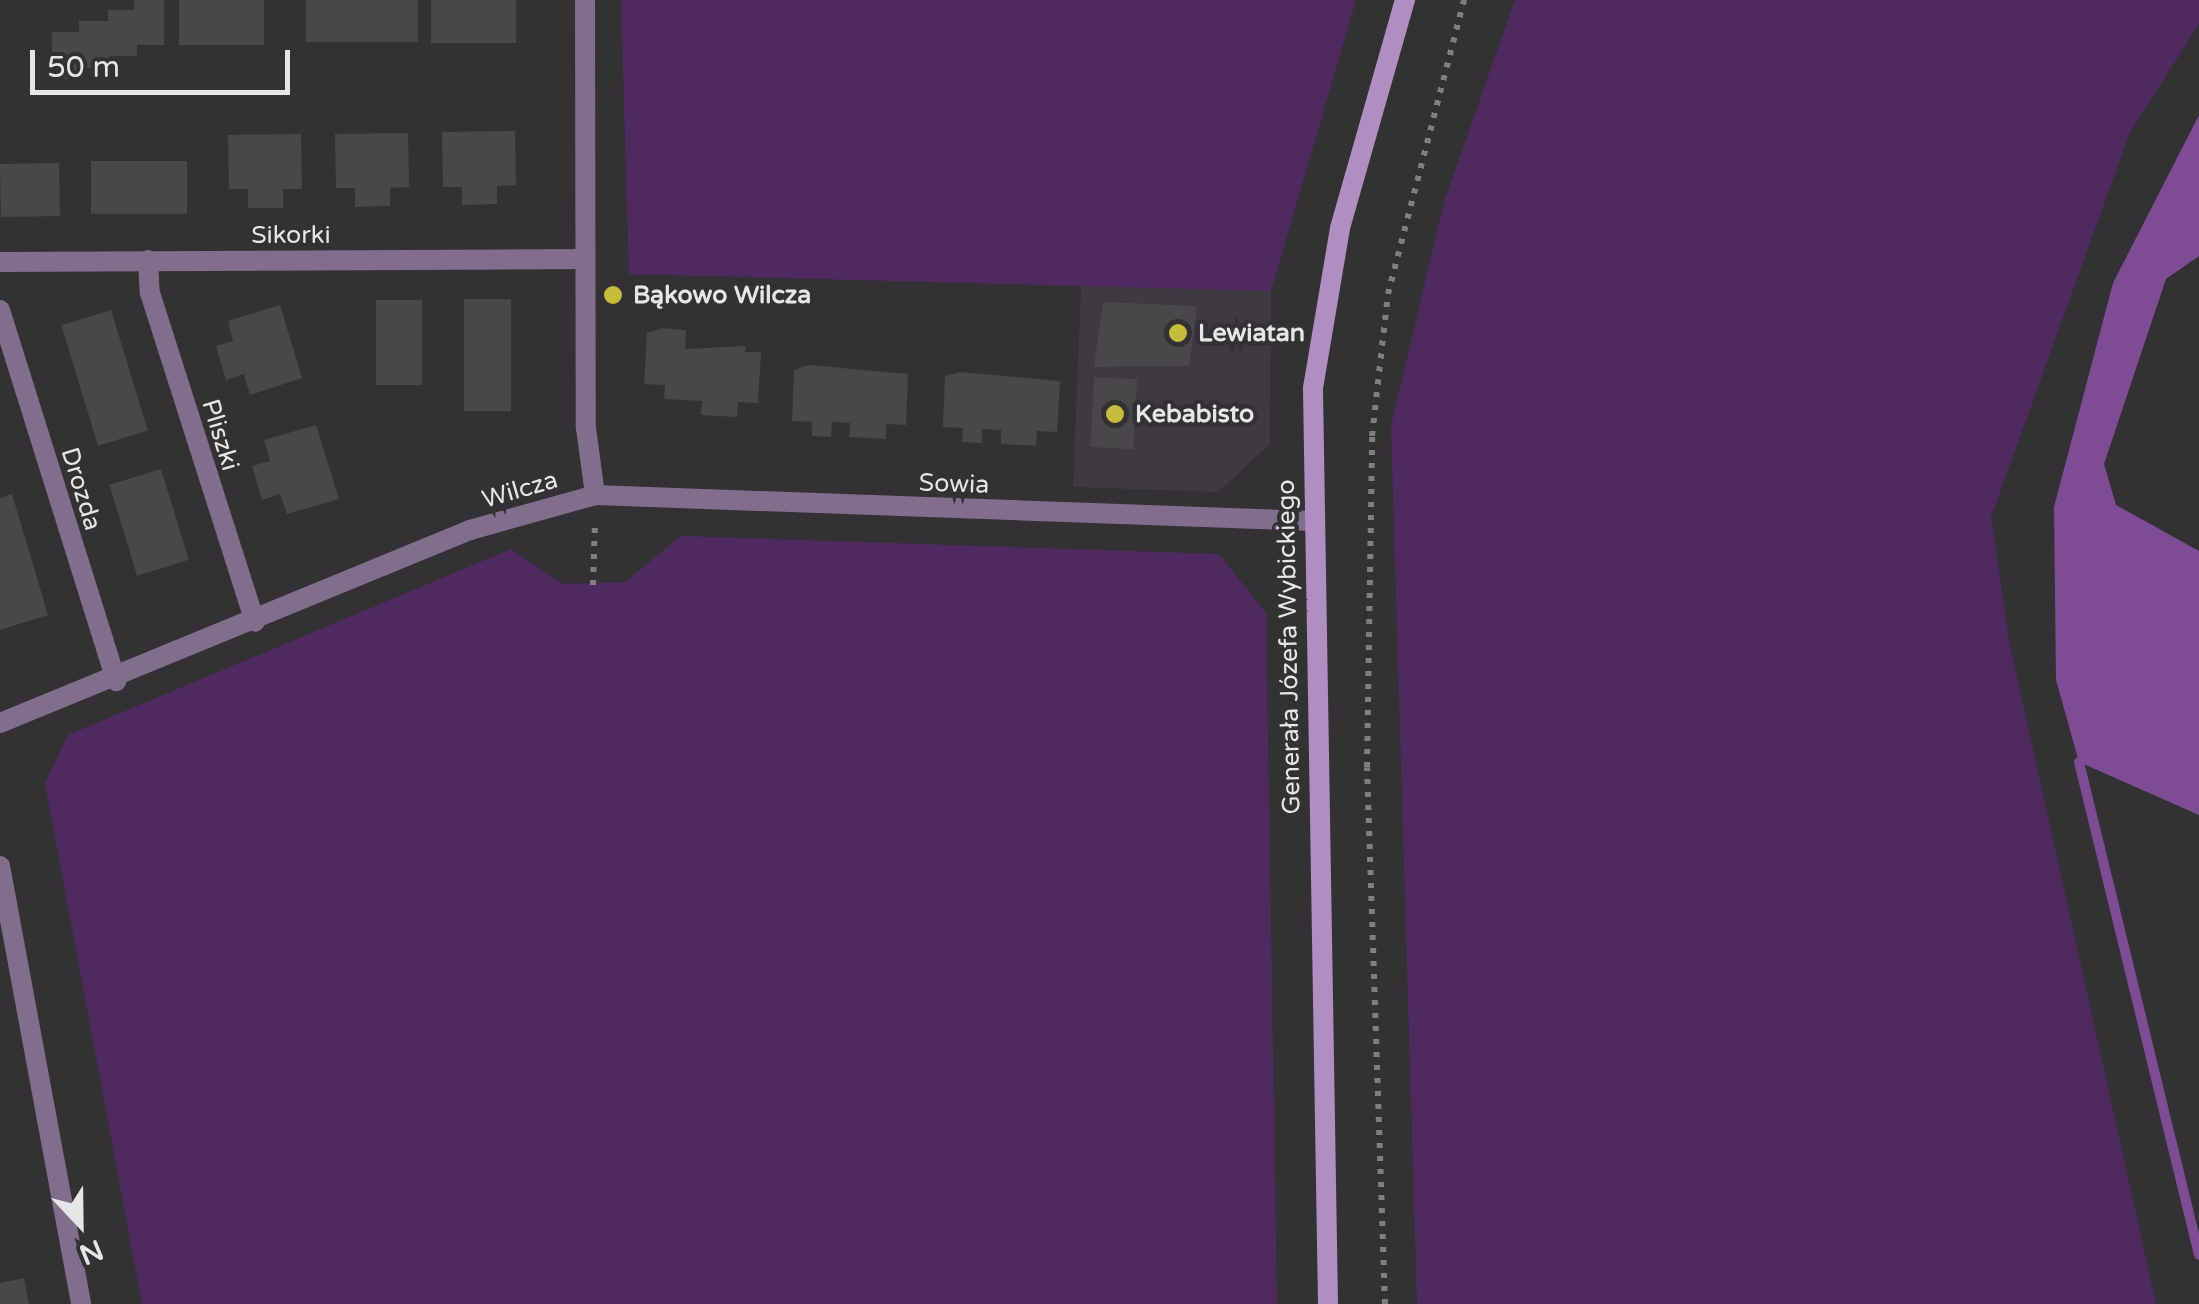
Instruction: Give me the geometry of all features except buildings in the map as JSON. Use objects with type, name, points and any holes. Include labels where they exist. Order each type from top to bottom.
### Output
[{"type":"main road","name":"Generała Józefa Wybickiego","points":[[1328,1304],[1311,521],[1313,388],[1324,300],[1405,0]]},
{"type":"street","name":"Wilcza","points":[[0,723],[116,681],[470,530],[595,496],[586,428],[585,0]]},
{"type":"street","name":"Sikorki","points":[[0,262],[583,258]]},
{"type":"street","name":"Pliszki","points":[[148,260],[150,292],[256,622]]},
{"type":"street","name":"Drozda","points":[[0,310],[116,681]]},
{"type":"street","name":"Sowia","points":[[595,496],[1311,521]]},
{"type":"street","points":[[0,866],[81,1304]]},
{"type":"path","points":[[1384,1304],[1368,767],[1372,436],[1388,294],[1464,0]]},
{"type":"path","points":[[594,585],[595,496]]},
{"type":"shaded area","points":[[621,0],[1356,0],[1271,291],[629,274]]},
{"type":"shaded area","points":[[1515,0],[2199,0],[2199,24],[2130,132],[1991,517],[2010,646],[2156,1304],[1417,1304],[1391,426],[1444,202]]},
{"type":"shaded area","points":[[2199,115],[2199,256],[2166,279],[2104,464],[2116,505],[2199,551],[2199,815],[2079,762],[2056,680],[2054,507],[2113,283]]},
{"type":"shaded area","points":[[1081,286],[1271,291],[1270,444],[1218,492],[1073,487]]},
{"type":"shaded area","points":[[681,536],[1219,554],[1266,613],[1277,1304],[142,1304],[45,783],[68,735],[511,549],[563,584],[625,582]]},
{"type":"waterway","points":[[2079,762],[2199,1255]]},
{"type":"place","name":"Bąkowo Wilcza","points":[[613,295]]},
{"type":"place","name":"Lewiatan","points":[[1178,333]]},
{"type":"place","name":"Kebabisto","points":[[1115,414]]}]
